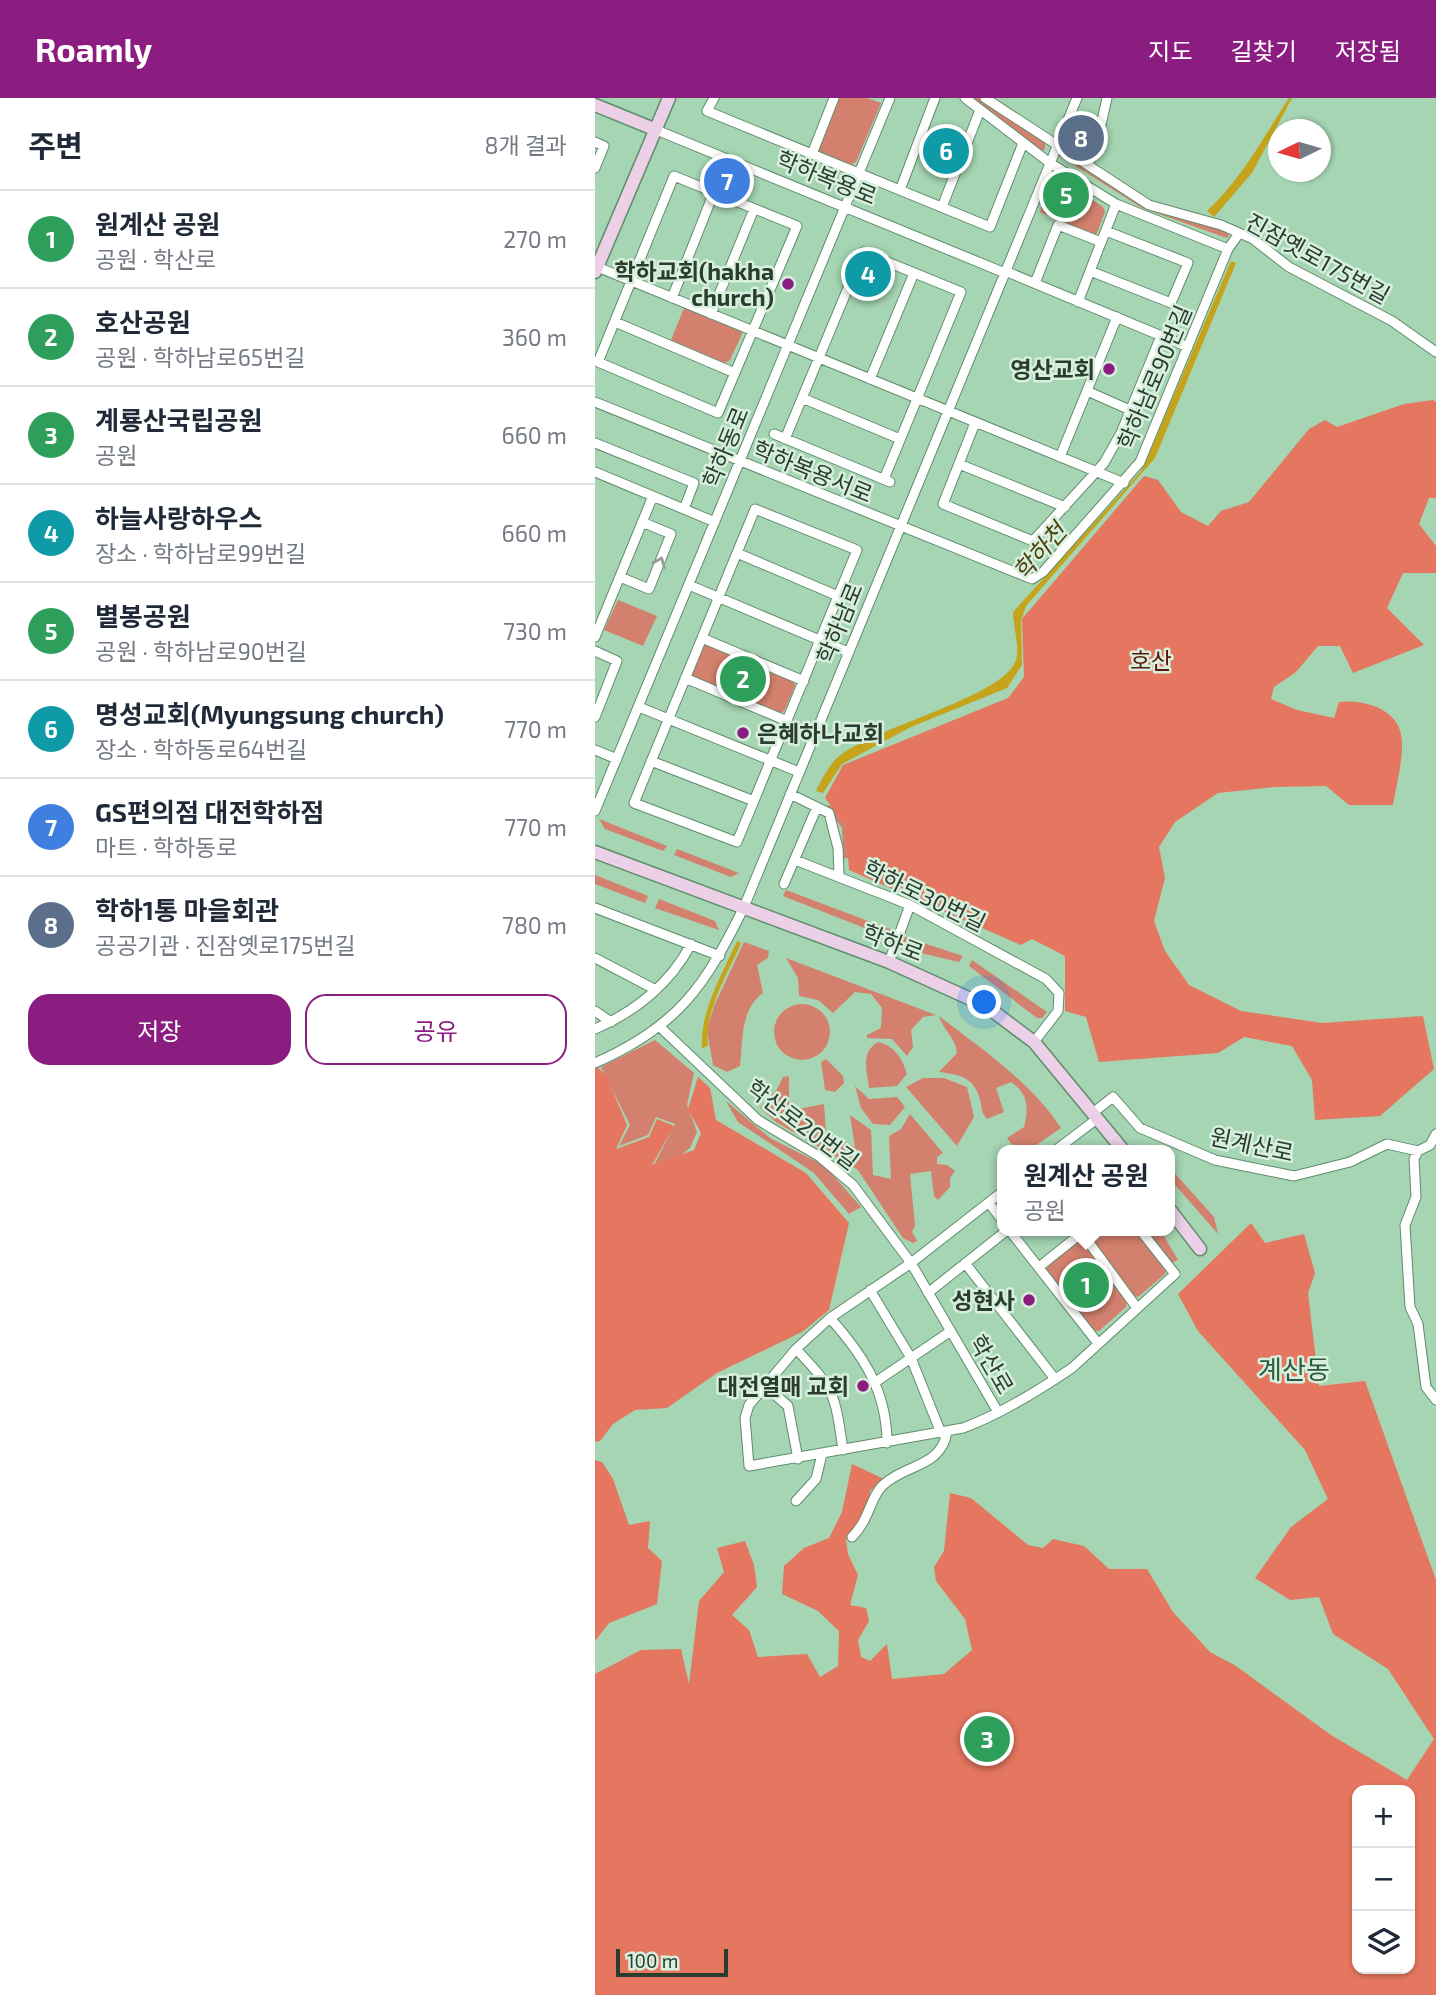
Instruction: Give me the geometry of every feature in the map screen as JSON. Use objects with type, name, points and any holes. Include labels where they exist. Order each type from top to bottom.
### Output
[{"type":"street","points":[[670,98],[654,129],[596,268],[1124,483]]},
{"type":"street","points":[[714,98],[707,111],[990,227],[1023,143]]},
{"type":"street","points":[[812,154],[834,98]]},
{"type":"street","name":"학하동로","points":[[595,811],[890,98]]},
{"type":"street","points":[[900,190],[936,98]]},
{"type":"street","points":[[965,98],[1050,163],[1116,204],[1228,249]]},
{"type":"street","name":"진잠옛로175번길","points":[[985,98],[1056,147],[1149,205],[1221,225],[1238,235],[1253,239],[1289,267],[1392,321],[1436,352]]},
{"type":"street","name":"학하남로","points":[[595,1063],[660,1027],[692,996],[720,956],[744,906],[1077,98]]},
{"type":"street","points":[[1088,165],[1099,134],[1107,98]]},
{"type":"street","name":"학하복용로","points":[[595,104],[843,207],[1035,282],[1188,347]]},
{"type":"street","points":[[942,207],[980,110]]},
{"type":"street","points":[[595,142],[604,146],[595,168]]},
{"type":"street","points":[[674,176],[715,192],[797,226],[718,413],[599,362],[674,176]]},
{"type":"street","points":[[672,298],[715,192]]},
{"type":"street","points":[[1078,302],[1116,204]]},
{"type":"street","points":[[711,314],[754,209]]},
{"type":"street","points":[[1035,282],[1058,225],[1101,242]]},
{"type":"street","points":[[1090,271],[1171,303],[1188,263],[1106,231]]},
{"type":"street","name":"학하남로90번길","points":[[899,527],[1033,579],[1044,572],[1140,462],[1228,249],[1238,235]]},
{"type":"street","points":[[774,434],[786,439],[887,480],[900,439],[961,292],[863,252],[786,439]]},
{"type":"street","points":[[870,379],[913,273]]},
{"type":"street","points":[[1060,457],[1117,317]]},
{"type":"street","points":[[615,321],[735,373]]},
{"type":"street","points":[[975,422],[943,504],[1033,541],[1097,472],[1121,433],[1161,336]]},
{"type":"street","points":[[1087,391],[1131,410]]},
{"type":"street","points":[[803,398],[900,439]]},
{"type":"street","name":"학하복용서로","points":[[595,402],[899,527]]},
{"type":"street","points":[[595,443],[694,483],[684,509]]},
{"type":"street","points":[[959,464],[1065,507]]},
{"type":"street","points":[[595,472],[715,522]]},
{"type":"street","points":[[595,637],[653,496]]},
{"type":"street","points":[[755,509],[857,550],[737,842],[634,803],[737,553],[755,509]]},
{"type":"street","points":[[619,577],[649,590],[671,534],[642,522]]},
{"type":"street","points":[[737,553],[838,596]]},
{"type":"street","points":[[689,585],[848,652]]},
{"type":"street","points":[[702,638],[804,681]]},
{"type":"street","points":[[595,651],[617,661],[595,717]]},
{"type":"street","points":[[685,678],[787,720]]},
{"type":"street","points":[[639,706],[799,772]]},
{"type":"street","points":[[595,750],[617,759]]},
{"type":"street","points":[[651,761],[754,801]]},
{"type":"street","points":[[790,794],[829,813],[833,821],[839,875]]},
{"type":"street","points":[[784,884],[817,807]]},
{"type":"street","name":"학하로","points":[[595,852],[889,962],[986,1006],[1034,1042],[1119,1145]]},
{"type":"street","name":"학하로30번길","points":[[795,860],[910,905],[1032,969],[1059,993],[1058,1011],[1034,1042]]},
{"type":"street","points":[[889,962],[910,905]]},
{"type":"street","points":[[595,908],[720,956]]},
{"type":"street","points":[[595,1029],[611,1022],[656,990],[684,958],[691,944]]},
{"type":"street","points":[[595,958],[656,990]]},
{"type":"street","points":[[595,1011],[611,1022]]},
{"type":"street","name":"학산로20번길","points":[[660,1027],[758,1120],[837,1170],[853,1185],[911,1263]]},
{"type":"street","name":"원계산로","points":[[1096,1115],[1113,1097],[1140,1128],[1215,1160],[1294,1176],[1350,1163],[1387,1144],[1418,1151]]},
{"type":"street","points":[[1062,1145],[1096,1115]]},
{"type":"street","points":[[1436,1134],[1433,1149],[1418,1151],[1414,1159],[1416,1197],[1405,1225],[1409,1307],[1418,1324],[1426,1387],[1436,1400]]},
{"type":"street","name":"학산로","points":[[997,1196],[911,1263],[830,1318],[796,1349],[749,1405],[745,1418],[749,1466],[944,1433],[982,1421],[1055,1379],[1072,1368],[1097,1342],[1116,1331],[1175,1274],[1146,1236]]},
{"type":"street","points":[[989,1203],[997,1213]]},
{"type":"street","points":[[1175,1216],[1201,1250]]},
{"type":"street","points":[[928,1293],[1001,1236]]},
{"type":"street","points":[[1012,1236],[1097,1342]]},
{"type":"street","points":[[1039,1267],[1078,1236]]},
{"type":"street","points":[[1086,1236],[1137,1308]]},
{"type":"street","name":"학산로","points":[[911,1263],[998,1412]]},
{"type":"street","name":"학산로","points":[[965,1263],[1055,1379]]},
{"type":"street","points":[[852,1537],[867,1521],[882,1486],[932,1458],[942,1449],[944,1433],[911,1358],[870,1290]]},
{"type":"street","points":[[830,1318],[861,1352],[877,1381],[887,1443]]},
{"type":"street","points":[[877,1381],[951,1331]]},
{"type":"street","points":[[796,1349],[826,1380],[836,1400],[843,1450]]},
{"type":"street","points":[[765,1386],[788,1406],[798,1459]]},
{"type":"street","points":[[796,1501],[816,1479],[822,1454]]},
{"type":"shaded area","points":[[838,98],[867,98],[881,103],[856,162],[850,165],[820,152],[818,148]]},
{"type":"shaded area","points":[[969,98],[980,98],[1045,143],[1045,150],[1039,150]]},
{"type":"shaded area","points":[[1289,98],[1292,98],[1281,119],[1276,119]]},
{"type":"shaded area","points":[[1268,131],[1268,143],[1252,173],[1214,217],[1207,211],[1242,171]]},
{"type":"shaded area","points":[[1059,152],[1147,207],[1230,233],[1227,238],[1142,208],[1058,155]]},
{"type":"shaded area","points":[[1059,177],[1103,207],[1105,212],[1096,235],[1040,212],[1051,182]]},
{"type":"shaded area","points":[[1231,261],[1236,263],[1155,458],[1026,606],[1021,621],[1022,665],[1007,688],[911,727],[842,764],[823,793],[816,791],[833,762],[853,747],[963,700],[1006,674],[1017,655],[1013,612],[1142,470]]},
{"type":"shaded area","points":[[685,306],[740,329],[742,334],[730,360],[725,363],[671,340]]},
{"type":"shaded area","points":[[618,600],[657,616],[643,646],[604,630]]},
{"type":"shaded area","points":[[705,643],[793,680],[795,686],[784,711],[780,713],[692,677],[689,671]]},
{"type":"shaded area","points":[[843,802],[860,855],[843,859],[842,828],[826,806]]},
{"type":"shaded area","points":[[599,819],[667,846],[663,851],[605,829]]},
{"type":"shaded area","points":[[677,849],[739,873],[731,877],[674,855]]},
{"type":"shaded area","points":[[595,875],[648,896],[645,903],[595,884]]},
{"type":"shaded area","points":[[786,890],[892,930],[885,936],[783,896]]},
{"type":"shaded area","points":[[659,899],[715,921],[719,930],[655,908]]},
{"type":"shaded area","points":[[902,936],[963,956],[959,962],[925,954],[901,943]]},
{"type":"shaded area","points":[[737,941],[741,943],[713,1006],[708,1046],[702,1048],[708,1006]]},
{"type":"shaded area","points":[[744,942],[769,951],[768,958],[757,965],[763,993],[746,1017],[740,1066],[727,1072],[713,1065],[707,1031],[714,1006]]},
{"type":"shaded area","points":[[786,958],[936,1015],[923,1017],[911,1030],[913,1047],[907,1056],[892,1039],[867,1038],[867,1035],[881,1028],[882,1008],[871,994],[855,992],[833,1013],[818,1000],[799,996],[798,978]]},
{"type":"shaded area","points":[[972,960],[1047,1012],[1042,1018],[1037,1018],[969,966]]},
{"type":"shaded area","points":[[802,1004],[813,1006],[822,1012],[828,1021],[828,1043],[822,1052],[813,1058],[802,1060],[791,1058],[782,1052],[776,1043],[774,1032],[776,1021],[782,1012],[791,1006]]},
{"type":"shaded area","points":[[939,1016],[1021,1081],[1061,1128],[1036,1145],[1012,1145],[1007,1138],[1024,1127],[1027,1108],[1024,1096],[1011,1082],[996,1088],[1004,1112],[987,1119],[972,1083],[955,1075],[939,1072],[957,1053]]},
{"type":"shaded area","points":[[655,1040],[694,1073],[687,1105],[697,1132],[690,1148],[663,1170],[654,1165],[675,1124],[656,1117],[648,1135],[619,1146],[630,1125],[601,1067]]},
{"type":"shaded area","points":[[878,1042],[893,1049],[903,1063],[907,1074],[897,1086],[869,1088],[867,1056],[872,1046]]},
{"type":"shaded area","points":[[826,1059],[843,1076],[844,1083],[835,1092],[825,1090],[821,1062]]},
{"type":"shaded area","points":[[789,1076],[789,1111],[824,1104],[826,1132],[855,1147],[850,1115],[871,1130],[873,1175],[891,1179],[889,1136],[901,1129],[910,1114],[943,1153],[937,1157],[937,1164],[947,1165],[955,1171],[950,1178],[950,1187],[938,1200],[934,1196],[931,1171],[910,1174],[915,1226],[912,1232],[917,1241],[913,1243],[903,1238],[858,1170],[776,1122],[760,1108],[777,1089],[783,1077]]},
{"type":"shaded area","points":[[923,1078],[944,1078],[967,1087],[974,1117],[957,1146],[906,1087]]},
{"type":"shaded area","points":[[855,1086],[869,1099],[897,1097],[905,1107],[890,1125],[873,1124],[861,1108]]},
{"type":"shaded area","points":[[726,1101],[770,1138],[825,1166],[861,1207],[849,1214],[814,1173],[738,1122]]},
{"type":"shaded area","points":[[1175,1174],[1214,1217],[1218,1234],[1175,1185]]},
{"type":"shaded area","points":[[1087,1236],[1141,1236],[1166,1269],[1165,1274],[1138,1297],[1133,1296]]},
{"type":"shaded area","points":[[1151,1236],[1164,1236],[1178,1260],[1171,1263]]},
{"type":"shaded area","points":[[1075,1240],[1080,1240],[1127,1301],[1126,1307],[1099,1331],[1093,1330],[1044,1268]]},
{"type":"green space","name":"호산","points":[[1433,400],[1436,402],[1436,498],[1429,498],[1419,524],[1436,546],[1436,573],[1403,573],[1387,608],[1424,645],[1353,673],[1340,646],[1318,646],[1296,672],[1274,687],[1271,699],[1297,710],[1334,718],[1339,702],[1358,702],[1377,707],[1392,718],[1398,725],[1402,742],[1393,805],[1349,805],[1326,786],[1274,787],[1218,793],[1175,822],[1159,847],[1165,878],[1154,921],[1165,951],[1189,985],[1241,1011],[1322,1023],[1423,1016],[1434,1069],[1380,1116],[1315,1120],[1312,1080],[1292,1046],[1244,1037],[1218,1053],[1099,1062],[1086,1017],[1065,1011],[1065,956],[1032,939],[1021,945],[849,870],[846,825],[825,798],[843,765],[1008,698],[1024,677],[1022,619],[1144,476],[1158,480],[1181,512],[1208,526],[1221,511],[1249,502],[1309,429],[1325,420],[1337,427],[1404,404]]},
{"type":"green space","points":[[595,1065],[606,1075],[627,1125],[616,1149],[649,1137],[657,1119],[674,1126],[652,1165],[694,1150],[701,1133],[688,1109],[698,1077],[710,1088],[716,1120],[806,1173],[849,1223],[829,1310],[802,1332],[717,1373],[667,1408],[635,1410],[613,1424],[600,1441],[595,1442]]},
{"type":"green space","points":[[1251,1223],[1265,1243],[1304,1234],[1315,1273],[1308,1293],[1319,1386],[1365,1381],[1436,1580],[1436,1995],[595,1995],[595,1674],[641,1650],[681,1649],[689,1684],[699,1601],[724,1572],[717,1548],[745,1541],[754,1565],[757,1587],[732,1615],[749,1630],[758,1657],[807,1654],[820,1677],[838,1666],[839,1631],[818,1611],[782,1594],[784,1566],[804,1548],[829,1538],[842,1512],[852,1464],[884,1479],[870,1491],[869,1509],[846,1540],[848,1554],[858,1575],[850,1605],[866,1608],[869,1621],[858,1640],[861,1657],[870,1661],[887,1644],[892,1679],[944,1674],[972,1650],[965,1619],[936,1581],[934,1567],[944,1551],[950,1493],[971,1498],[1028,1545],[1043,1548],[1053,1539],[1084,1546],[1109,1569],[1147,1569],[1173,1612],[1210,1652],[1236,1666],[1331,1735],[1407,1780],[1434,1739],[1388,1669],[1333,1634],[1319,1597],[1290,1600],[1255,1578],[1291,1527],[1328,1499],[1305,1450],[1198,1331],[1178,1294]]},
{"type":"green space","points":[[595,1460],[602,1462],[613,1479],[629,1525],[650,1521],[648,1548],[662,1561],[657,1604],[609,1623],[595,1641]]},
{"type":"place","name":"학하1통 마을회관","points":[[1081,138]]},
{"type":"place","name":"명성교회(Myungsung church)","points":[[946,151]]},
{"type":"place","name":"GS편의점 대전학하점","points":[[727,181]]},
{"type":"place","name":"별봉공원","points":[[1066,195]]},
{"type":"place","name":"하늘사랑하우스","points":[[868,274]]},
{"type":"place","name":"학하교회(hakha church)","points":[[788,284]]},
{"type":"place","name":"영산교회","points":[[1109,369]]},
{"type":"place","name":"호산공원","points":[[743,679]]},
{"type":"place","name":"은혜하나교회","points":[[743,733]]},
{"type":"place","name":"원계산 공원","points":[[1086,1285]]},
{"type":"place","name":"성현사","points":[[1029,1300]]},
{"type":"place","name":"대전열매 교회","points":[[863,1386]]},
{"type":"place","name":"계룡산국립공원","points":[[987,1739]]},
{"type":"district","name":"계산동","points":[[1294,1368]]},
{"type":"water label","name":"학하천","points":[[1039,551]]}]
